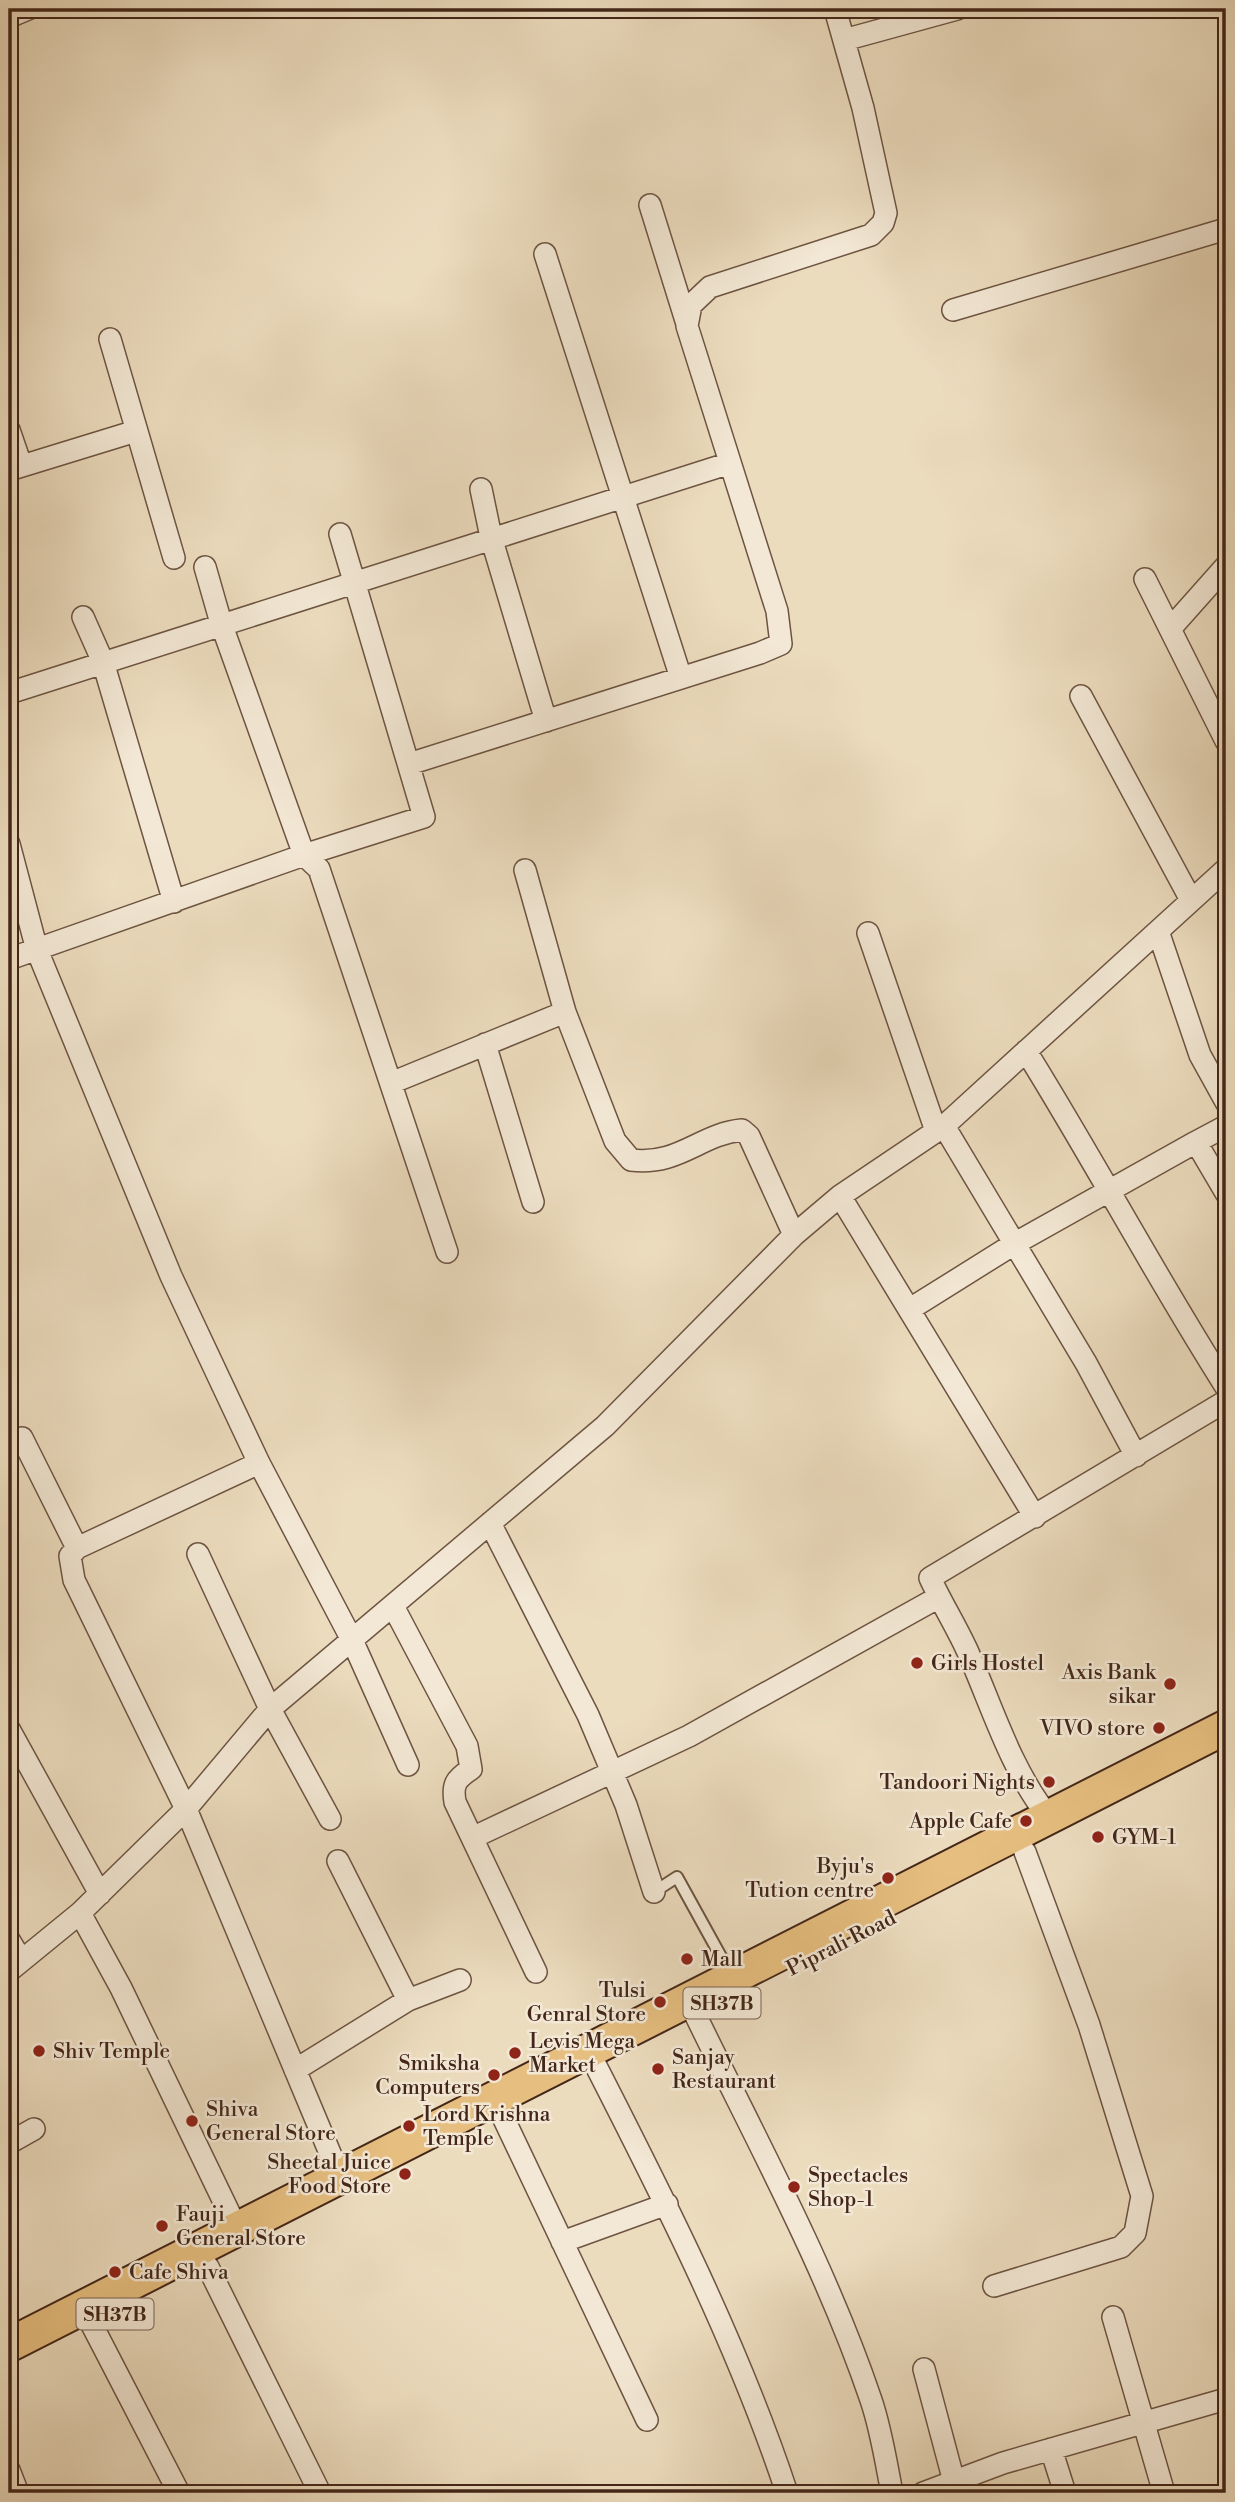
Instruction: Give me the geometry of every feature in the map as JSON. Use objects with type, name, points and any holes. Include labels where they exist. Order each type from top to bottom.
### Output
[{"type":"main road","points":[[9,2345],[1226,1727]]},
{"type":"main road","name":"Piprali Road","points":[[9,2368],[596,2066],[1226,1750]]},
{"type":"street","points":[[9,17],[28,9]]},
{"type":"street","points":[[687,326],[691,305],[710,287],[871,235],[883,223],[886,213],[863,108],[835,9]]},
{"type":"street","points":[[844,40],[957,9]]},
{"type":"street","points":[[409,764],[760,653],[780,644],[777,611],[650,205]]},
{"type":"street","points":[[953,310],[1226,229]]},
{"type":"street","points":[[545,254],[681,678]]},
{"type":"street","points":[[110,339],[174,558]]},
{"type":"street","points":[[9,429],[15,468],[136,431]]},
{"type":"street","points":[[9,693],[221,623],[491,537],[623,499],[730,463]]},
{"type":"street","points":[[481,489],[491,537],[545,721]]},
{"type":"street","points":[[9,959],[304,855],[424,817],[340,534]]},
{"type":"street","points":[[1170,629],[1226,566]]},
{"type":"street","points":[[205,567],[221,623],[304,855],[319,869],[447,1252]]},
{"type":"street","points":[[1145,579],[1226,741]]},
{"type":"street","points":[[83,617],[103,662],[174,902]]},
{"type":"street","points":[[1081,696],[1191,900]]},
{"type":"street","points":[[9,844],[37,950],[171,1276],[259,1463],[352,1640],[408,1765]]},
{"type":"street","points":[[9,1940],[15,1965],[80,1913],[186,1808],[270,1709],[605,1426],[794,1235],[840,1196],[940,1128],[1226,869]]},
{"type":"street","points":[[525,870],[565,1012],[615,1140],[631,1160],[662,1162],[730,1132],[742,1130],[749,1136],[794,1235]]},
{"type":"street","points":[[1158,931],[1200,1055],[1226,1102]]},
{"type":"street","points":[[868,933],[940,1128],[1086,1363],[1136,1456]]},
{"type":"street","points":[[391,1083],[565,1012]]},
{"type":"street","points":[[485,1044],[533,1202]]},
{"type":"street","points":[[1026,1051],[1110,1189],[1165,1292],[1226,1387]]},
{"type":"street","points":[[910,1309],[1014,1244],[1226,1126]]},
{"type":"street","points":[[1196,1142],[1226,1193]]},
{"type":"street","points":[[840,1196],[1035,1517]]},
{"type":"street","points":[[1048,1816],[1031,1794],[1015,1763],[966,1648],[929,1577],[1035,1517],[1226,1401]]},
{"type":"street","points":[[22,1438],[77,1548]]},
{"type":"street","points":[[259,1463],[77,1548],[70,1556],[74,1580],[186,1808],[340,2177]]},
{"type":"street","points":[[490,1523],[588,1715],[654,1892]]},
{"type":"street","points":[[198,1554],[270,1709],[330,1819]]},
{"type":"street","points":[[474,1837],[689,1736],[939,1597]]},
{"type":"street","points":[[393,1606],[467,1746],[471,1769],[457,1778],[453,1787],[455,1802],[536,1972]]},
{"type":"street","points":[[9,1729],[100,1894]]},
{"type":"street","points":[[994,2286],[1121,2247],[1135,2233],[1142,2196],[1089,2025],[1025,1852]]},
{"type":"street","points":[[338,1861],[408,2000]]},
{"type":"street","points":[[80,1913],[121,1988],[237,2229]]},
{"type":"street","points":[[295,2070],[408,2000],[460,1980]]},
{"type":"street","points":[[696,2016],[782,2189],[844,2326],[872,2402],[892,2493]]},
{"type":"street","points":[[596,2066],[667,2204],[747,2379],[787,2493]]},
{"type":"street","points":[[502,2115],[647,2420]]},
{"type":"street","points":[[9,2143],[34,2129]]},
{"type":"street","points":[[562,2242],[667,2204]]},
{"type":"street","points":[[208,2267],[320,2493]]},
{"type":"street","points":[[1113,2317],[1164,2493]]},
{"type":"street","points":[[92,2325],[180,2493]]},
{"type":"street","points":[[923,2369],[956,2488]]},
{"type":"street","points":[[923,2493],[956,2488],[1051,2449],[1226,2399]]},
{"type":"street","points":[[1051,2449],[1065,2493]]},
{"type":"street","points":[[9,2470],[18,2493]]},
{"type":"lane","points":[[654,1892],[677,1877],[732,1976]]},
{"type":"place","name":"Girls Hostel","points":[[917,1663]]},
{"type":"place","name":"Axis Bank sikar","points":[[1170,1684]]},
{"type":"place","name":"VIVO store","points":[[1159,1728]]},
{"type":"place","name":"Tandoori Nights","points":[[1049,1782]]},
{"type":"place","name":"Apple Cafe","points":[[1026,1821]]},
{"type":"place","name":"GYM-1","points":[[1098,1837]]},
{"type":"place","name":"Byju's Tution centre","points":[[888,1878]]},
{"type":"place","name":"Mall","points":[[687,1959]]},
{"type":"place","name":"Tulsi Genral Store","points":[[660,2002]]},
{"type":"place","name":"Shiv Temple","points":[[39,2051]]},
{"type":"place","name":"Levis Mega Market","points":[[515,2053]]},
{"type":"place","name":"Sanjay Restaurant","points":[[658,2069]]},
{"type":"place","name":"Smiksha Computers","points":[[494,2075]]},
{"type":"place","name":"Shiva General Store","points":[[192,2121]]},
{"type":"place","name":"Lord Krishna Temple","points":[[409,2126]]},
{"type":"place","name":"Sheetal Juice Food Store","points":[[405,2174]]},
{"type":"place","name":"Spectacles Shop-1","points":[[794,2187]]},
{"type":"place","name":"Fauji General Store","points":[[162,2226]]},
{"type":"place","name":"Cafe Shiva","points":[[115,2272]]}]
